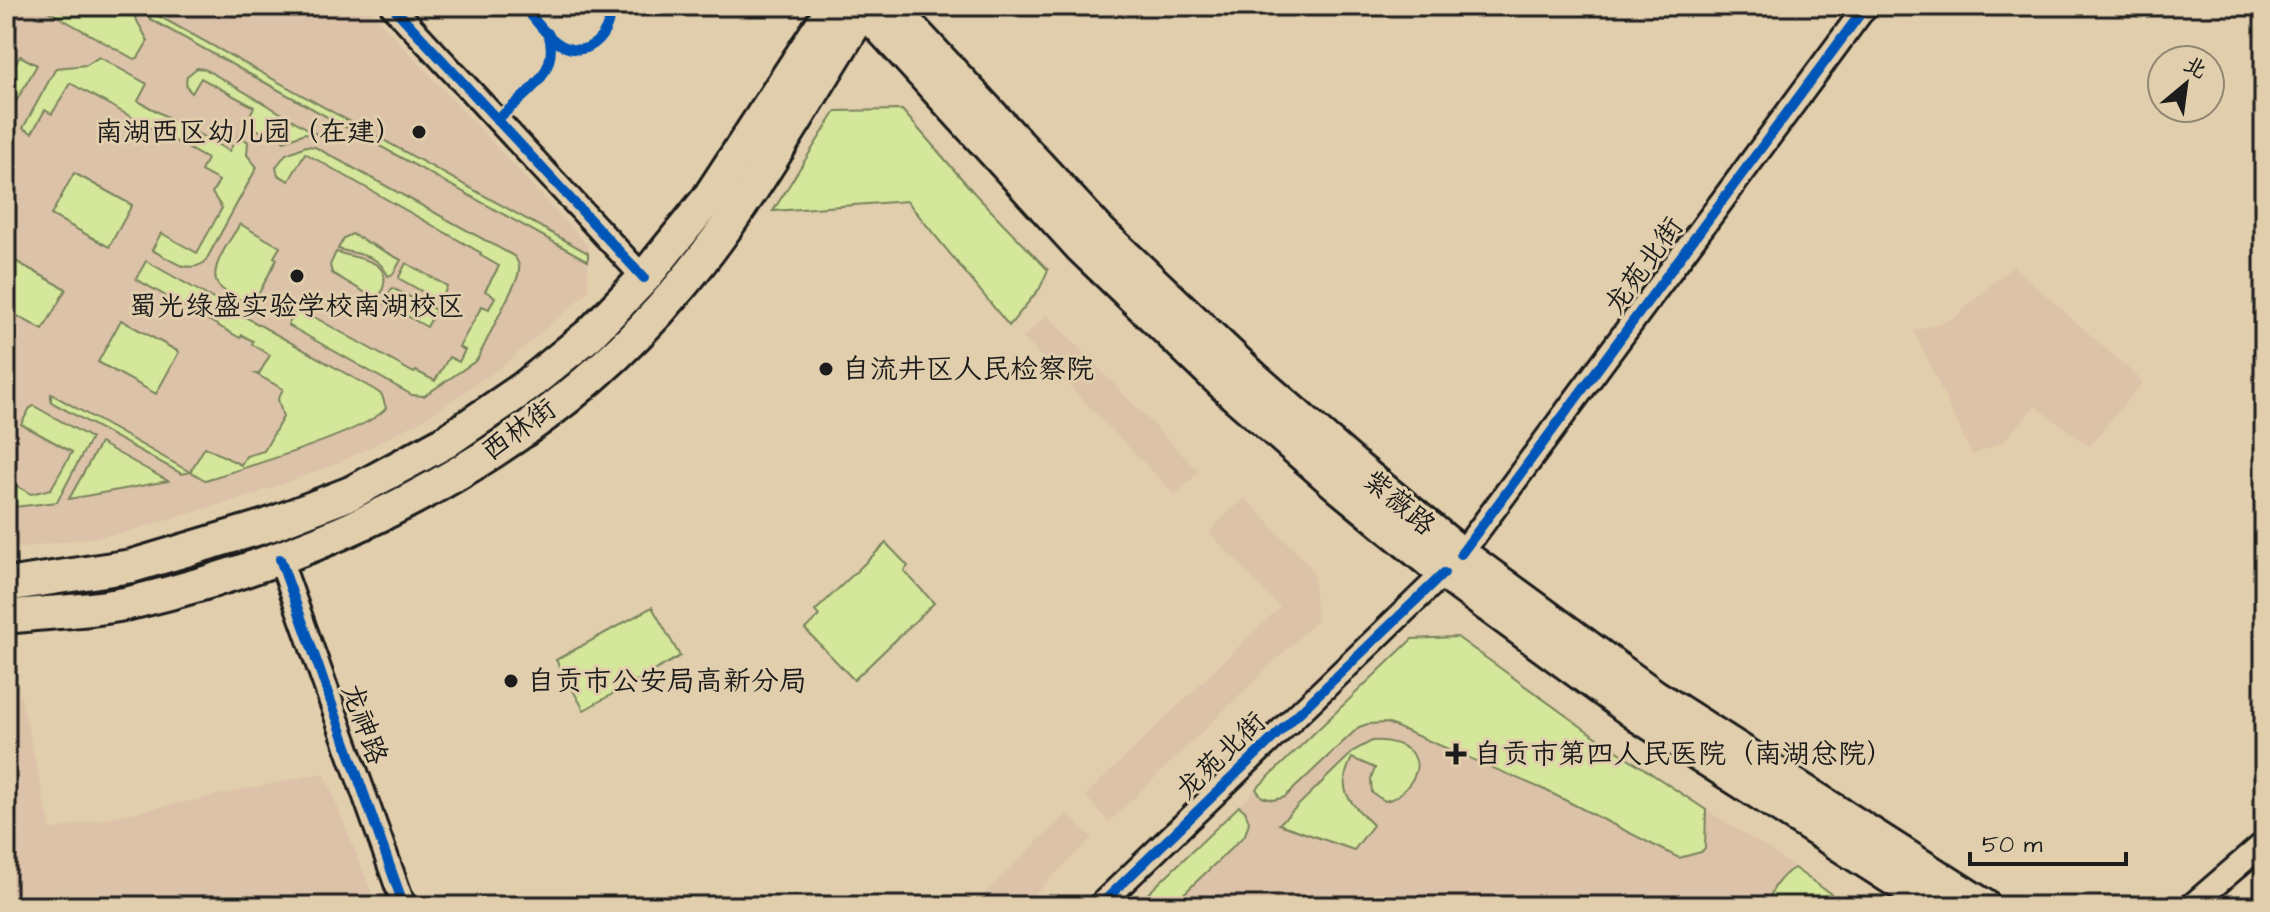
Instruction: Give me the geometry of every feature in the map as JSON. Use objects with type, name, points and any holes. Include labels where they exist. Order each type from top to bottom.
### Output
[{"type":"main road","name":"西林街","points":[[6,585],[132,566],[269,525],[351,493],[445,442],[524,388],[590,334],[644,278],[863,7]]},
{"type":"main road","name":"西林街","points":[[6,617],[136,601],[280,559],[366,521],[462,471],[543,415],[616,356],[679,288],[735,215],[863,7]]},
{"type":"main road","name":"紫薇路","points":[[863,7],[1081,247],[1235,395],[1452,564],[1639,716],[1936,906]]},
{"type":"main road","name":"紫薇路","points":[[1452,564],[1984,906]]},
{"type":"street","points":[[392,6],[644,278]]},
{"type":"street","name":"龙苑北街","points":[[1099,906],[1452,564],[1866,6]]},
{"type":"street","name":"龙神路","points":[[280,559],[404,906]]},
{"type":"street","points":[[2191,906],[2264,843]]},
{"type":"shaded area","name":"蜀光绿盛实验学校南湖校区","points":[[6,6],[366,6],[588,246],[588,291],[508,362],[426,418],[339,463],[249,496],[122,533],[6,550]]},
{"type":"shaded area","points":[[2013,266],[2143,382],[2089,446],[2035,406],[2003,442],[1972,455],[1914,331],[1954,318]]},
{"type":"shaded area","points":[[1047,315],[1199,472],[1175,495],[1023,338]]},
{"type":"shaded area","points":[[1244,497],[1313,570],[1317,620],[1109,822],[1085,796],[1280,607],[1209,532]]},
{"type":"shaded area","name":"自贡市第四人民医院（南湖总院）","points":[[1457,637],[1653,777],[1761,844],[1848,906],[1135,906],[1412,639]]},
{"type":"shaded area","points":[[6,659],[12,659],[51,830],[324,773],[372,895],[370,906],[6,906]]},
{"type":"shaded area","points":[[1067,813],[1092,838],[1022,906],[972,906]]},
{"type":"green space","points":[[39,6],[129,6],[148,41],[138,58],[134,59]]},
{"type":"green space","points":[[144,6],[151,6],[155,14],[588,253],[588,261],[150,19]]},
{"type":"green space","points":[[20,56],[37,65],[6,119],[6,81]]},
{"type":"green space","points":[[99,57],[147,84],[138,101],[229,151],[239,135],[248,142],[247,155],[257,167],[205,262],[198,266],[178,264],[152,250],[161,233],[197,253],[222,208],[212,193],[219,181],[201,171],[207,159],[70,83],[52,114],[45,110],[32,133],[23,128],[56,68],[87,65]]},
{"type":"green space","points":[[197,68],[205,69],[320,136],[305,133],[284,141],[276,132],[260,131],[246,123],[254,107],[201,78],[192,93],[190,91],[186,85],[187,76]]},
{"type":"green space","points":[[902,110],[975,194],[1048,270],[1040,288],[1009,326],[907,201],[773,211],[836,111]]},
{"type":"green space","points":[[306,146],[315,147],[514,256],[518,262],[516,281],[477,360],[424,396],[412,395],[288,325],[298,308],[414,373],[416,371],[435,381],[449,357],[459,362],[465,350],[459,347],[482,306],[489,309],[495,297],[485,291],[499,266],[305,153],[289,181],[278,175],[276,167],[286,154]]},
{"type":"green space","points":[[74,173],[132,205],[109,247],[51,215]]},
{"type":"green space","points":[[240,224],[280,247],[274,257],[277,259],[252,306],[225,291],[215,278],[218,262]]},
{"type":"green space","points":[[352,234],[401,260],[393,274],[388,276],[373,259],[338,249],[344,238]]},
{"type":"green space","points":[[336,252],[376,264],[382,270],[383,287],[378,300],[332,273],[330,265]]},
{"type":"green space","points":[[8,257],[66,289],[43,330],[6,310]]},
{"type":"green space","points":[[146,261],[375,390],[382,395],[386,408],[356,428],[205,480],[191,472],[182,474],[51,402],[51,394],[190,472],[205,447],[241,465],[246,456],[264,451],[283,417],[278,399],[283,389],[256,374],[259,374],[270,355],[252,344],[253,341],[242,335],[240,338],[136,279]]},
{"type":"green space","points":[[406,263],[447,286],[441,302],[400,279]]},
{"type":"green space","points":[[392,288],[436,310],[427,327],[384,303]]},
{"type":"green space","points":[[121,320],[179,352],[156,394],[98,362]]},
{"type":"green space","points":[[34,406],[91,438],[57,502],[6,508],[6,480],[31,494],[51,489],[72,452],[21,424]]},
{"type":"green space","points":[[100,443],[168,481],[69,499]]},
{"type":"green space","points":[[886,543],[908,566],[904,571],[934,603],[854,680],[805,629],[819,616],[815,611]]},
{"type":"green space","points":[[652,607],[680,656],[584,710],[556,660]]},
{"type":"green space","points":[[1457,637],[1586,730],[1706,810],[1705,848],[1679,858],[1545,790],[1387,723],[1359,727],[1285,797],[1274,800],[1262,797],[1256,789],[1412,639]]},
{"type":"green space","points":[[1372,741],[1404,747],[1411,752],[1416,767],[1414,777],[1406,788],[1385,801],[1372,793],[1371,779],[1375,768],[1352,758],[1345,789],[1352,803],[1373,825],[1354,850],[1279,824],[1355,750]]},
{"type":"green space","points":[[1239,806],[1245,811],[1249,822],[1245,835],[1171,906],[1135,906]]},
{"type":"green space","points":[[1794,868],[1848,906],[1770,906],[1776,884]]},
{"type":"cycle path","points":[[392,6],[644,278]]},
{"type":"cycle path","points":[[523,6],[552,38],[573,49],[582,49],[598,41],[607,25],[610,6]]},
{"type":"cycle path","points":[[1461,554],[1866,6]]},
{"type":"cycle path","points":[[497,120],[545,72],[550,60],[548,33]]},
{"type":"cycle path","points":[[280,559],[404,906]]},
{"type":"cycle path","points":[[1099,906],[1444,573]]},
{"type":"place","name":"南湖西区幼儿园（在建）","points":[[419,132]]},
{"type":"place","name":"蜀光绿盛实验学校南湖校区","points":[[297,276]]},
{"type":"place","name":"自流井区人民检察院","points":[[826,369]]},
{"type":"place","name":"自贡市公安局高新分局","points":[[511,681]]},
{"type":"place","name":"自贡市第四人民医院（南湖总院）","points":[[1456,754]]}]
